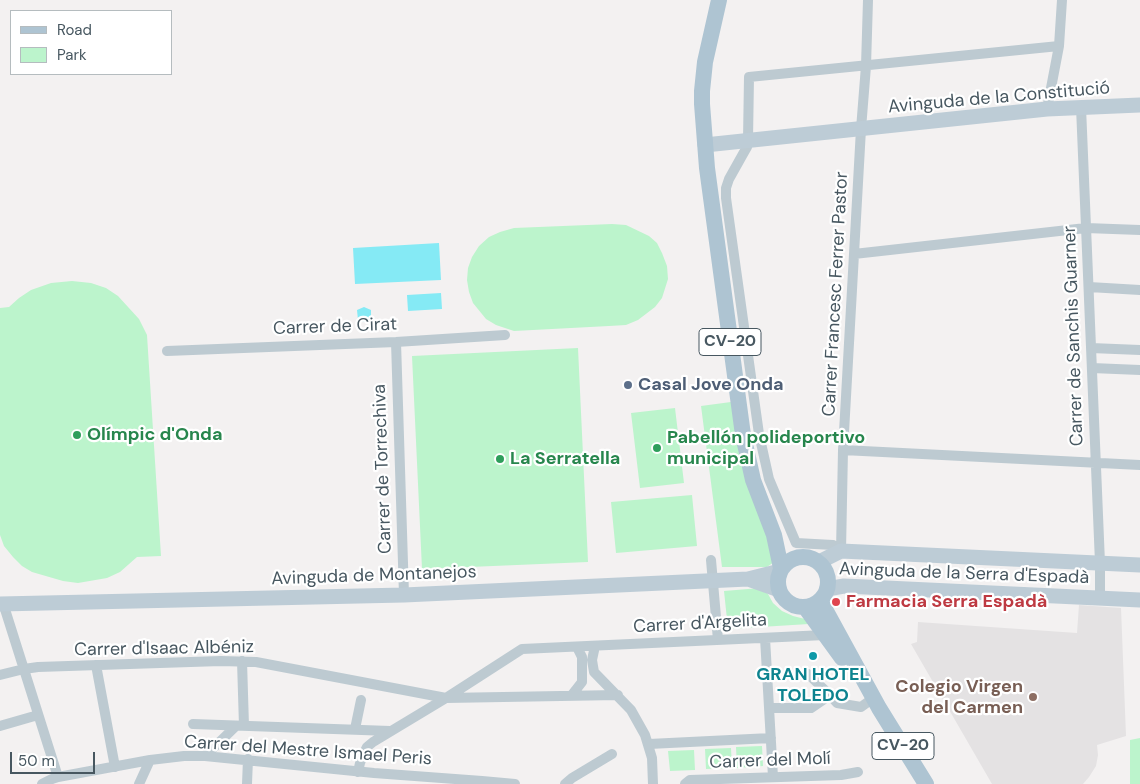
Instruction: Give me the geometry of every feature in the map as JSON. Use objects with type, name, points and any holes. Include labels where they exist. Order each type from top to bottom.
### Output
[{"type":"main road","name":"CV-20","points":[[719,0],[703,77],[704,145],[743,435],[754,480],[785,566]]},
{"type":"main road","points":[[818,562],[802,556],[785,566],[778,577],[777,584],[783,598],[797,606],[813,605],[824,594]]},
{"type":"main road","name":"CV-20","points":[[818,562],[824,567],[827,574],[828,581],[824,594],[876,704]]},
{"type":"main road","name":"CV-20","points":[[805,607],[876,704],[926,784]]},
{"type":"street","name":"Avinguda de la Constitució","points":[[861,129],[866,66],[868,0]]},
{"type":"street","points":[[1048,109],[1059,46],[1062,0]]},
{"type":"street","points":[[840,551],[833,545],[796,543],[769,479],[758,434],[726,198],[726,188],[729,179],[744,154],[748,140],[749,77],[1059,46]]},
{"type":"street","name":"Avinguda de la Constitució","points":[[704,145],[1048,109],[1140,105]]},
{"type":"street","name":"Carrer de Sanchis Guarner","points":[[1081,107],[1100,563]]},
{"type":"street","name":"Carrer Francesc Ferrer Pastor","points":[[840,551],[843,450],[861,129]]},
{"type":"street","points":[[854,254],[1086,228],[1140,230]]},
{"type":"street","points":[[1089,287],[1140,290]]},
{"type":"street","name":"Carrer de Cirat","points":[[167,351],[396,342],[505,334]]},
{"type":"street","name":"Carrer de Torrechiva","points":[[396,342],[404,595]]},
{"type":"street","points":[[1091,348],[1140,350]]},
{"type":"street","points":[[1092,368],[1140,370]]},
{"type":"street","points":[[843,450],[1140,465]]},
{"type":"street","name":"Avinguda de la Serra d'Espadà","points":[[818,562],[840,551],[1140,565]]},
{"type":"street","points":[[711,560],[718,640]]},
{"type":"street","name":"Avinguda de la Serra d'Espadà","points":[[1100,563],[1100,598]]},
{"type":"street","name":"Avinguda de Montanejos","points":[[1,603],[404,595],[714,582],[748,579],[785,566]]},
{"type":"street","name":"Avinguda de Montanejos","points":[[748,579],[779,590]]},
{"type":"street","name":"Avinguda de la Serra d'Espadà","points":[[824,594],[844,586],[1140,600]]},
{"type":"street","points":[[1,603],[58,777]]},
{"type":"street","name":"Carrer d'Argelita","points":[[358,772],[360,762],[367,748],[373,742],[522,649],[825,635]]},
{"type":"street","points":[[765,638],[773,777]]},
{"type":"street","points":[[595,646],[592,660],[594,672],[626,703],[636,716],[649,744],[652,758],[653,784]]},
{"type":"street","points":[[576,647],[582,657],[582,682],[576,696]]},
{"type":"street","name":"Carrer d'Isaac Albéniz","points":[[0,675],[38,667],[212,661],[256,662],[446,698]]},
{"type":"street","points":[[205,756],[240,726],[242,662]]},
{"type":"street","points":[[96,665],[115,767]]},
{"type":"street","points":[[576,696],[594,672]]},
{"type":"street","points":[[808,674],[837,703],[861,707],[876,704]]},
{"type":"street","name":"Carrer d'Argelita","points":[[446,698],[618,695]]},
{"type":"street","points":[[769,708],[811,708],[830,695]]},
{"type":"street","points":[[355,729],[361,700]]},
{"type":"street","points":[[0,726],[38,715]]},
{"type":"street","points":[[193,724],[390,730]]},
{"type":"street","points":[[649,744],[771,738]]},
{"type":"street","points":[[565,784],[612,754]]},
{"type":"street","name":"Carrer del Mestre Ismael Peris","points":[[42,784],[58,777],[150,760],[184,756],[205,756],[358,772],[374,779],[482,781],[515,784]]},
{"type":"street","points":[[139,784],[150,760]]},
{"type":"street","points":[[248,760],[248,784]]},
{"type":"street","name":"Carrer del Molí","points":[[685,784],[690,780],[724,782],[773,777],[841,779],[858,772]]},
{"type":"shaded area","name":"Colegio Virgen del Carmen","points":[[1079,605],[1121,608],[1126,736],[1097,745],[1096,766],[1083,784],[992,784],[911,644],[917,642],[918,622],[1077,633]]},
{"type":"green space","points":[[626,225],[649,236],[657,243],[667,266],[668,279],[662,298],[655,307],[638,320],[626,325],[514,331],[496,325],[486,319],[473,303],[467,280],[468,268],[479,246],[489,237],[514,228]]},
{"type":"green space","name":"Olímpic d'Onda","points":[[72,281],[91,283],[106,288],[118,296],[139,319],[147,335],[161,556],[137,557],[120,572],[107,578],[78,583],[63,581],[32,572],[22,566],[4,546],[0,535],[0,308],[9,307],[31,290],[51,283]]},
{"type":"green space","name":"La Serratella","points":[[578,348],[588,562],[422,569],[412,356]]},
{"type":"green space","points":[[731,402],[774,562],[767,567],[722,567],[701,406]]},
{"type":"green space","name":"Pabellón polideportivo municipal","points":[[675,408],[684,483],[640,488],[631,413]]},
{"type":"green space","points":[[692,495],[697,546],[616,553],[611,502]]},
{"type":"green space","points":[[760,588],[768,594],[773,603],[782,611],[805,619],[809,624],[728,629],[724,591]]},
{"type":"green space","points":[[1140,738],[1140,784],[1130,784],[1130,740]]},
{"type":"green space","points":[[762,746],[763,766],[737,768],[736,747]]},
{"type":"green space","points":[[731,748],[732,768],[706,769],[705,749]]},
{"type":"green space","points":[[694,750],[695,770],[670,771],[668,751]]},
{"type":"water","points":[[439,243],[441,280],[355,284],[353,248]]},
{"type":"water","points":[[441,293],[442,309],[408,311],[407,295]]},
{"type":"water","points":[[364,307],[371,310],[371,318],[366,322],[358,320],[357,310]]},
{"type":"place","name":"Casal Jove Onda","points":[[628,385]]},
{"type":"place","name":"Olímpic d'Onda","points":[[77,435]]},
{"type":"place","name":"Pabellón polideportivo municipal","points":[[657,448]]},
{"type":"place","name":"La Serratella","points":[[500,459]]},
{"type":"place","name":"Farmacia Serra Espadà","points":[[836,602]]},
{"type":"place","name":"GRAN HOTEL TOLEDO","points":[[813,656]]},
{"type":"place","name":"Colegio Virgen del Carmen","points":[[1033,697]]}]
